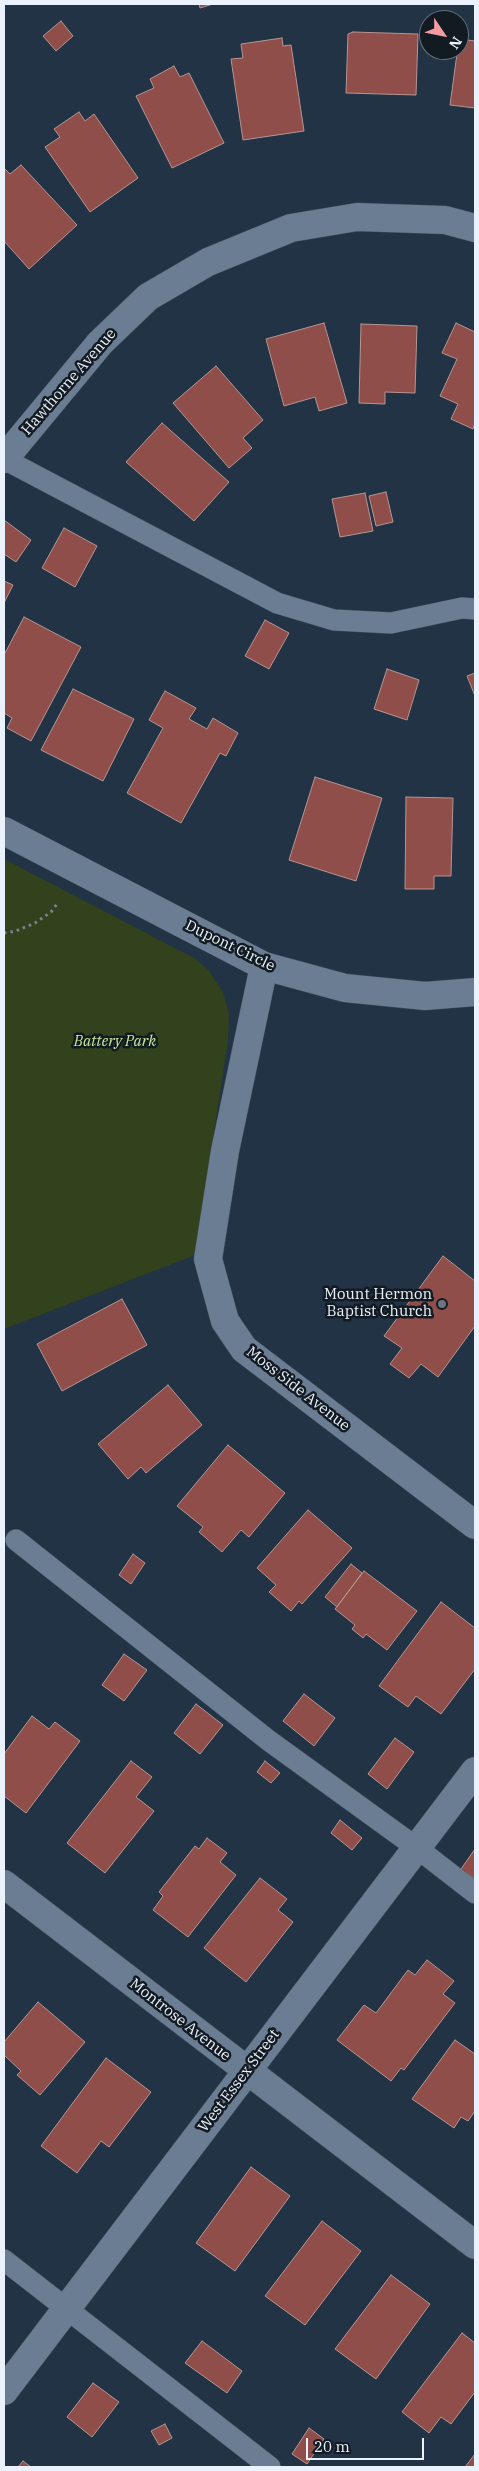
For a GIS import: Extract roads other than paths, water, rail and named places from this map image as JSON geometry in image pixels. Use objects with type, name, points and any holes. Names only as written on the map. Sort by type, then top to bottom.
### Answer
[{"type":"street","name":"Hawthorne Avenue","points":[[4,459],[100,343],[148,297],[208,262],[291,228],[357,217],[445,220],[475,228]]},
{"type":"street","name":"Dupont Circle","points":[[4,831],[264,966],[345,988],[425,996],[475,992]]},
{"type":"street","name":"Moss Side Avenue","points":[[264,966],[224,1151],[208,1259],[225,1321],[244,1349],[475,1525]]},
{"type":"street","name":"West Essex Street","points":[[4,2391],[475,1771]]},
{"type":"street","name":"Montrose Avenue","points":[[4,1884],[475,2246]]},
{"type":"lane","points":[[4,459],[277,603],[334,620],[391,623],[462,608],[475,609]]},
{"type":"lane","points":[[16,1540],[268,1740],[417,1848],[475,1893]]},
{"type":"lane","points":[[4,2260],[270,2467]]},
{"type":"place","name":"Mount Hermon Baptist Church","points":[[442,1304]]},
{"type":"park label","name":"Battery Park","points":[[115,1042]]}]
